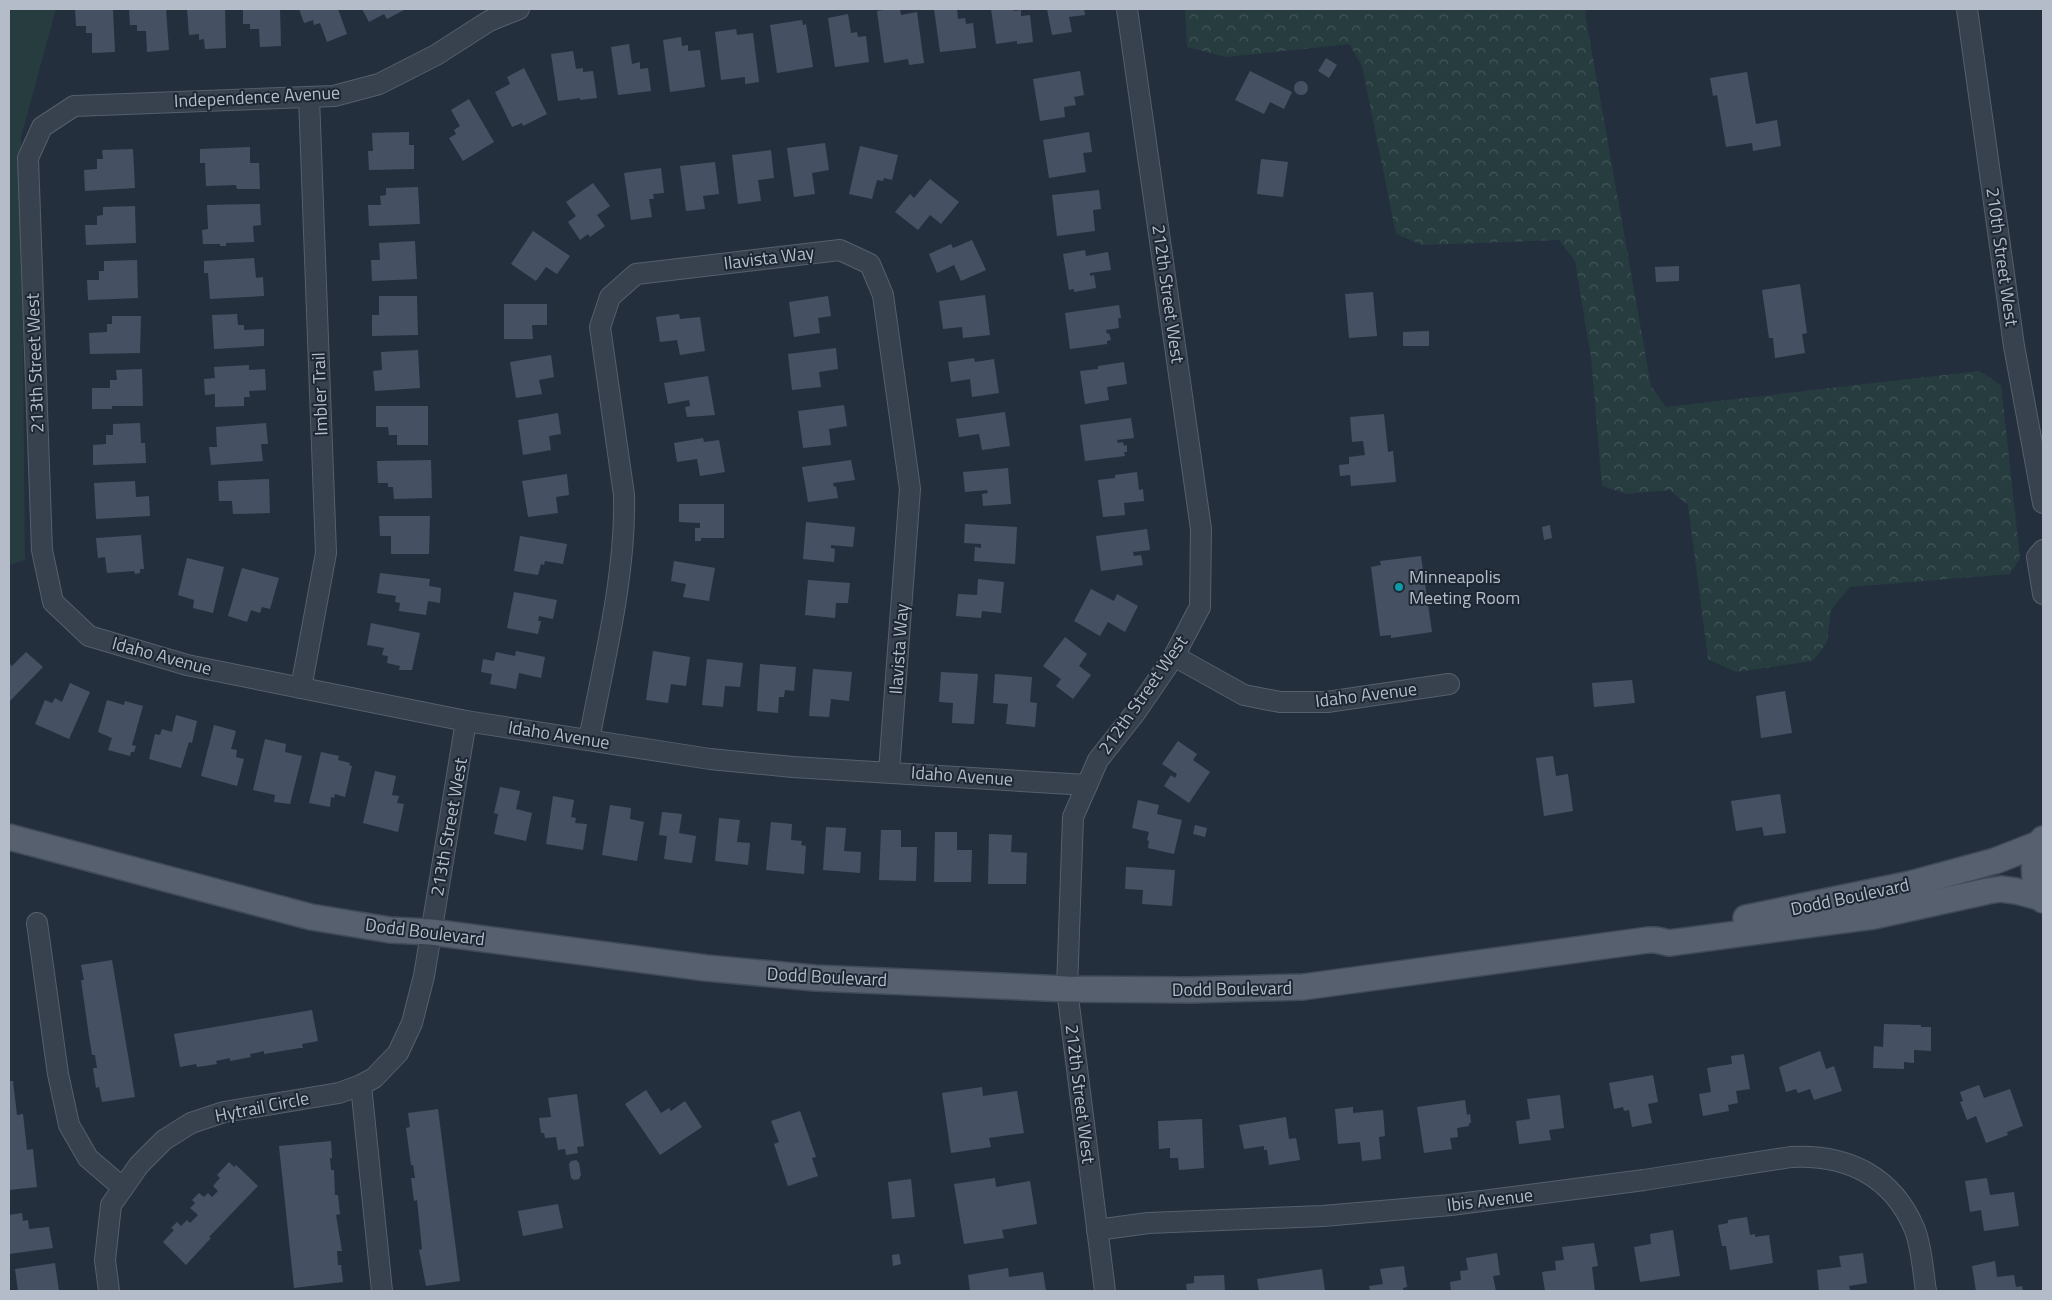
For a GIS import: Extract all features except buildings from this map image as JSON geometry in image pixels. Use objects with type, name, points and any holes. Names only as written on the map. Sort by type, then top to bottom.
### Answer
[{"type":"main road","name":"Dodd Boulevard","points":[[9,836],[311,917],[390,930],[431,932],[764,974],[1067,989],[1190,990],[1303,987],[1656,940],[1669,944],[1803,926],[1874,916],[2001,889],[2042,899]]},
{"type":"main road","name":"Dodd Boulevard","points":[[1656,940],[1667,933],[1801,908],[1910,884],[1995,861],[2042,841]]},
{"type":"main road","points":[[2042,841],[2036,856],[2034,870],[2036,884],[2042,899]]},
{"type":"street","name":"Independence Avenue","points":[[42,127],[74,106],[334,96],[379,84],[436,55],[489,21],[519,9]]},
{"type":"street","name":"212th Street West","points":[[1105,1291],[1067,989],[1073,817],[1098,760],[1135,713],[1174,656],[1200,607],[1202,529],[1127,9]]},
{"type":"street","name":"210th Street West","points":[[1967,9],[2014,346],[2043,504]]},
{"type":"street","name":"Imbler Trail","points":[[301,688],[326,553],[309,97]]},
{"type":"street","name":"213th Street West","points":[[42,127],[28,158],[42,550],[53,602]]},
{"type":"street","name":"Ilavista Way","points":[[589,740],[618,583],[624,516],[624,494],[600,327],[610,297],[636,274],[840,250],[870,264],[883,295],[910,489],[890,772]]},
{"type":"street","points":[[2043,550],[2037,557],[2043,594]]},
{"type":"street","name":"Idaho Avenue","points":[[53,602],[89,636],[188,665],[466,721],[720,760],[793,767],[1087,785]]},
{"type":"street","name":"Idaho Avenue","points":[[1174,656],[1244,695],[1280,702],[1327,702],[1449,684]]},
{"type":"street","name":"213th Street West","points":[[431,932],[466,721]]},
{"type":"street","points":[[37,923],[58,1074],[70,1125],[88,1158],[123,1188]]},
{"type":"street","name":"Hytrail Circle","points":[[109,1291],[105,1260],[111,1205],[139,1166],[164,1140],[191,1123],[224,1112],[339,1093],[374,1078],[398,1052],[412,1023],[424,976],[431,932]]},
{"type":"street","points":[[361,1085],[382,1291]]},
{"type":"street","name":"Ibis Avenue","points":[[1097,1230],[1148,1223],[1322,1216],[1451,1205],[1515,1198],[1791,1157],[1814,1156],[1856,1166],[1876,1178],[1893,1193],[1915,1231],[1926,1291]]},
{"type":"green space","points":[[9,9],[56,9],[21,137],[25,560],[9,565]]},
{"type":"green space","points":[[1185,9],[1587,9],[1585,13],[1651,386],[1666,407],[1979,371],[2001,385],[2020,558],[2010,574],[1850,587],[1831,610],[1827,642],[1813,661],[1736,672],[1708,659],[1688,505],[1670,490],[1627,494],[1602,486],[1591,357],[1575,261],[1559,240],[1422,245],[1396,234],[1362,66],[1349,44],[1227,57],[1187,47]]},
{"type":"place","name":"Minneapolis Meeting Room","points":[[1399,587]]}]
